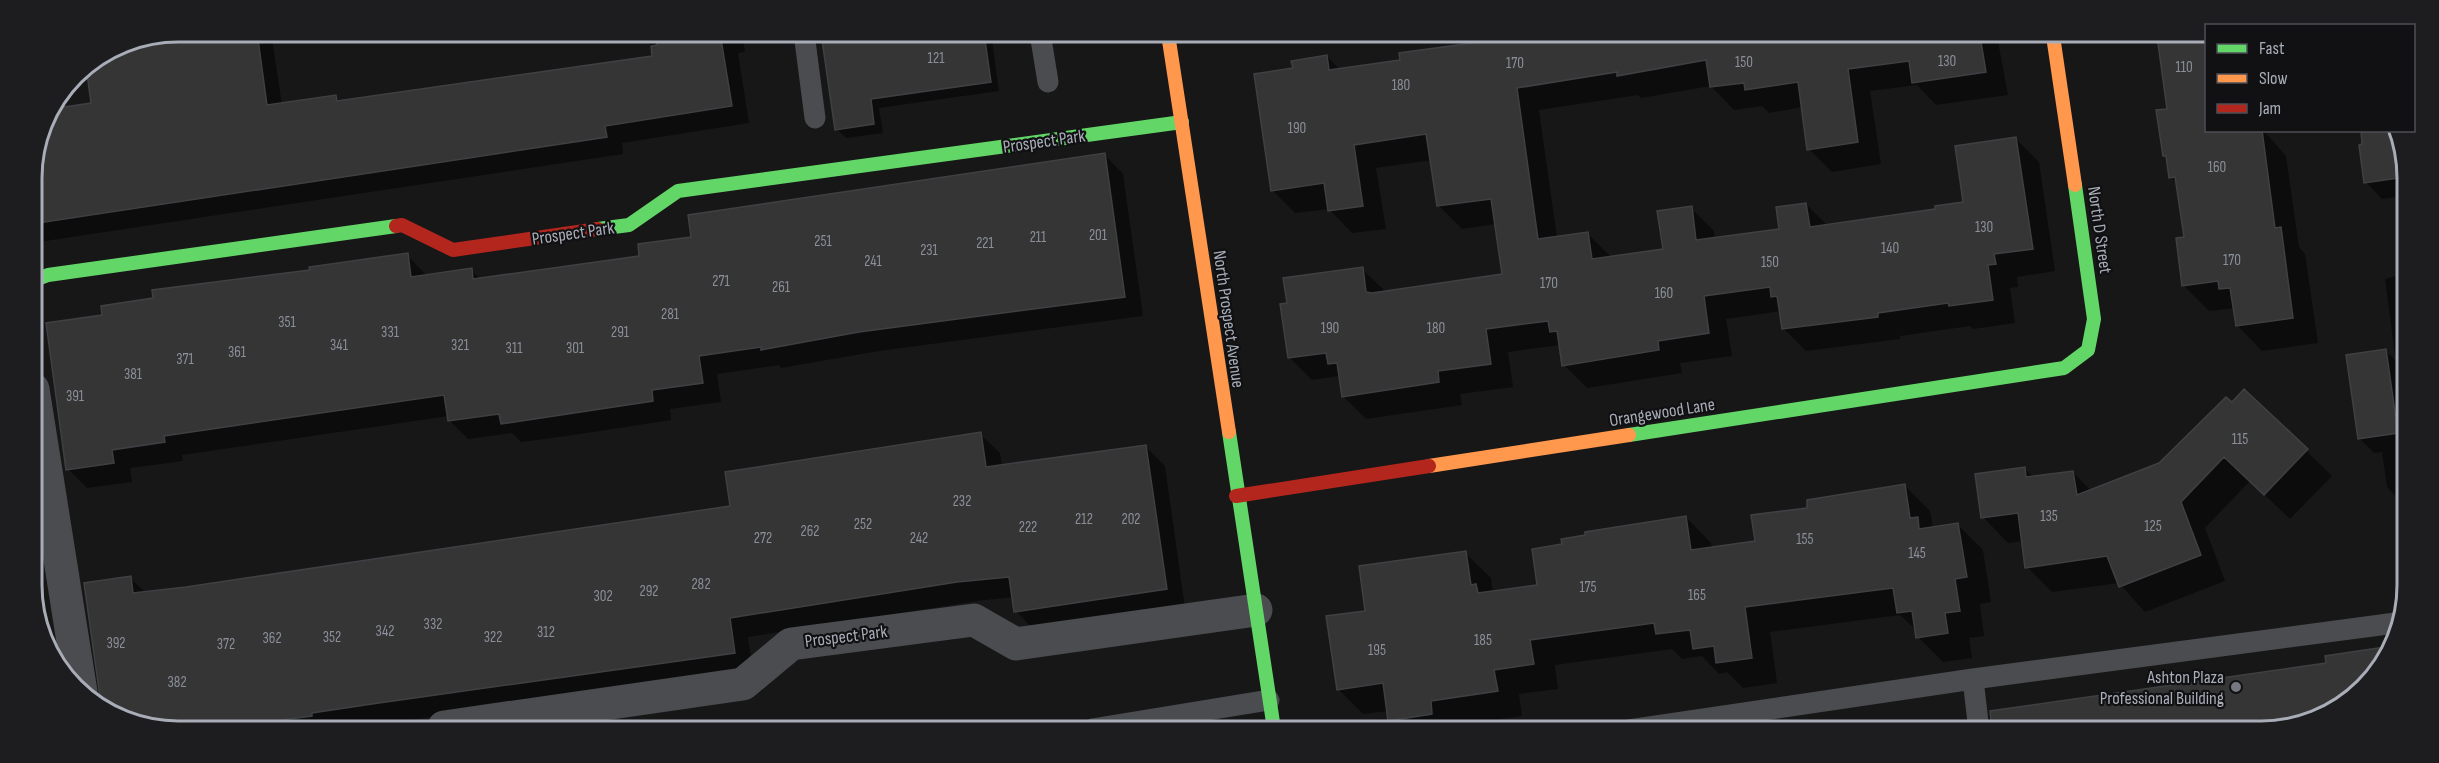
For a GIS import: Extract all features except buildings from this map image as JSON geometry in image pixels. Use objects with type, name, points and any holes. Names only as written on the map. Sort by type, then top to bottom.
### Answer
[{"type":"street","name":"North Prospect Avenue","points":[[1169,42],[1236,496],[1273,721]]},
{"type":"street","name":"North D Street","points":[[2054,42],[2094,319],[2088,350]]},
{"type":"street","name":"Prospect Park","points":[[42,277],[402,225],[453,250],[629,225],[678,191],[1182,122]]},
{"type":"street","name":"Orangewood Lane","points":[[1236,496],[2064,369],[2088,350]]},
{"type":"street","points":[[42,446],[79,677]]},
{"type":"street","name":"Prospect Park","points":[[486,721],[743,684],[791,644],[974,620],[1016,644],[1256,610]]},
{"type":"lane","points":[[805,42],[815,118]]},
{"type":"lane","points":[[1041,42],[1048,82]]},
{"type":"lane","points":[[1690,721],[1973,679],[2391,624]]},
{"type":"lane","points":[[1973,679],[1978,721]]},
{"type":"lane","points":[[1141,721],[1269,700]]},
{"type":"traffic: fast","points":[[598,229],[629,225],[678,191],[1182,122]]},
{"type":"traffic: fast","points":[[1629,435],[2064,368],[2088,350],[2094,319],[2075,185]]},
{"type":"traffic: fast","points":[[42,277],[396,226]]},
{"type":"traffic: fast","points":[[1229,432],[1273,721]]},
{"type":"traffic: slow","points":[[1169,42],[1229,432]]},
{"type":"traffic: slow","points":[[2054,42],[2075,185]]},
{"type":"traffic: slow","points":[[1429,466],[1629,435]]},
{"type":"traffic: jam","points":[[396,226],[402,225],[453,250],[598,229]]},
{"type":"traffic: jam","points":[[1236,496],[1429,466]]},
{"type":"place","name":"Ashton Plaza Professional Building","points":[[2236,687]]}]
